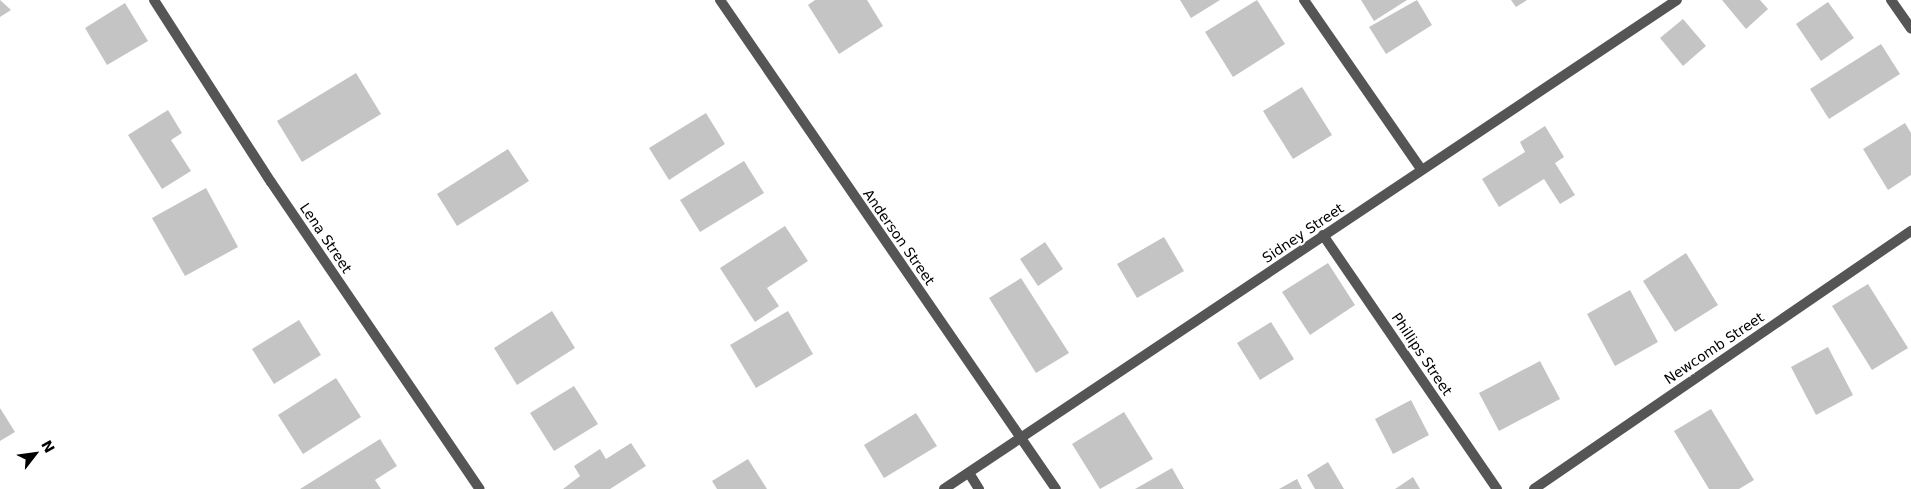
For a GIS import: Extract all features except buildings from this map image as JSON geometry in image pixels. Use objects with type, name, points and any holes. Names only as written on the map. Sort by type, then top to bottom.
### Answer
[{"type":"street","name":"Lena Street","points":[[154,0],[271,182],[480,489]]},
{"type":"street","name":"Anderson Street","points":[[720,0],[1056,489]]},
{"type":"street","points":[[1304,0],[1421,169]]},
{"type":"street","name":"Sidney Street","points":[[944,489],[1022,439],[1421,169],[1677,0]]},
{"type":"street","points":[[1891,0],[1911,29]]},
{"type":"street","name":"Newcomb Street","points":[[1534,489],[1911,231]]},
{"type":"street","name":"Phillips Street","points":[[1323,235],[1497,489]]},
{"type":"street","points":[[969,473],[979,489]]}]
